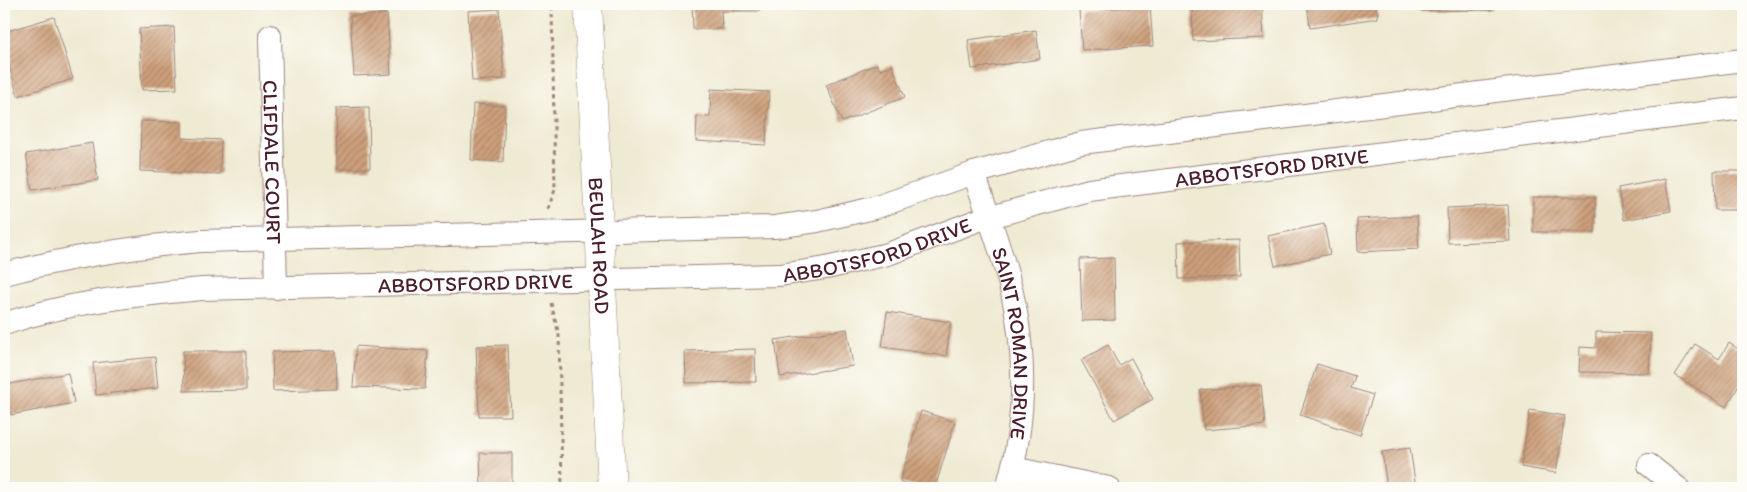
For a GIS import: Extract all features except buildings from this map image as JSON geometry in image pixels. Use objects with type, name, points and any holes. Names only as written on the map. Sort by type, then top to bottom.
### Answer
[{"type":"main road","name":"BEULAH ROAD","points":[[588,4],[612,488]]},
{"type":"street","name":"CLIFDALE COURT","points":[[270,36],[276,288]]},
{"type":"street","name":"ABBOTSFORD DRIVE","points":[[4,274],[60,259],[130,247],[200,241],[599,233],[775,227],[817,221],[874,208],[974,173],[1081,143],[1743,60]]},
{"type":"street","name":"ABBOTSFORD DRIVE","points":[[5,317],[136,294],[202,289],[602,281],[780,275],[826,268],[888,254],[989,218],[1089,190],[1743,108]]},
{"type":"street","name":"SAINT ROMAN DRIVE","points":[[974,173],[1006,267],[1017,315],[1022,365],[1021,419],[1010,478]]},
{"type":"street","points":[[1649,465],[1678,488]]},
{"type":"street","points":[[1010,478],[1109,488]]}]
